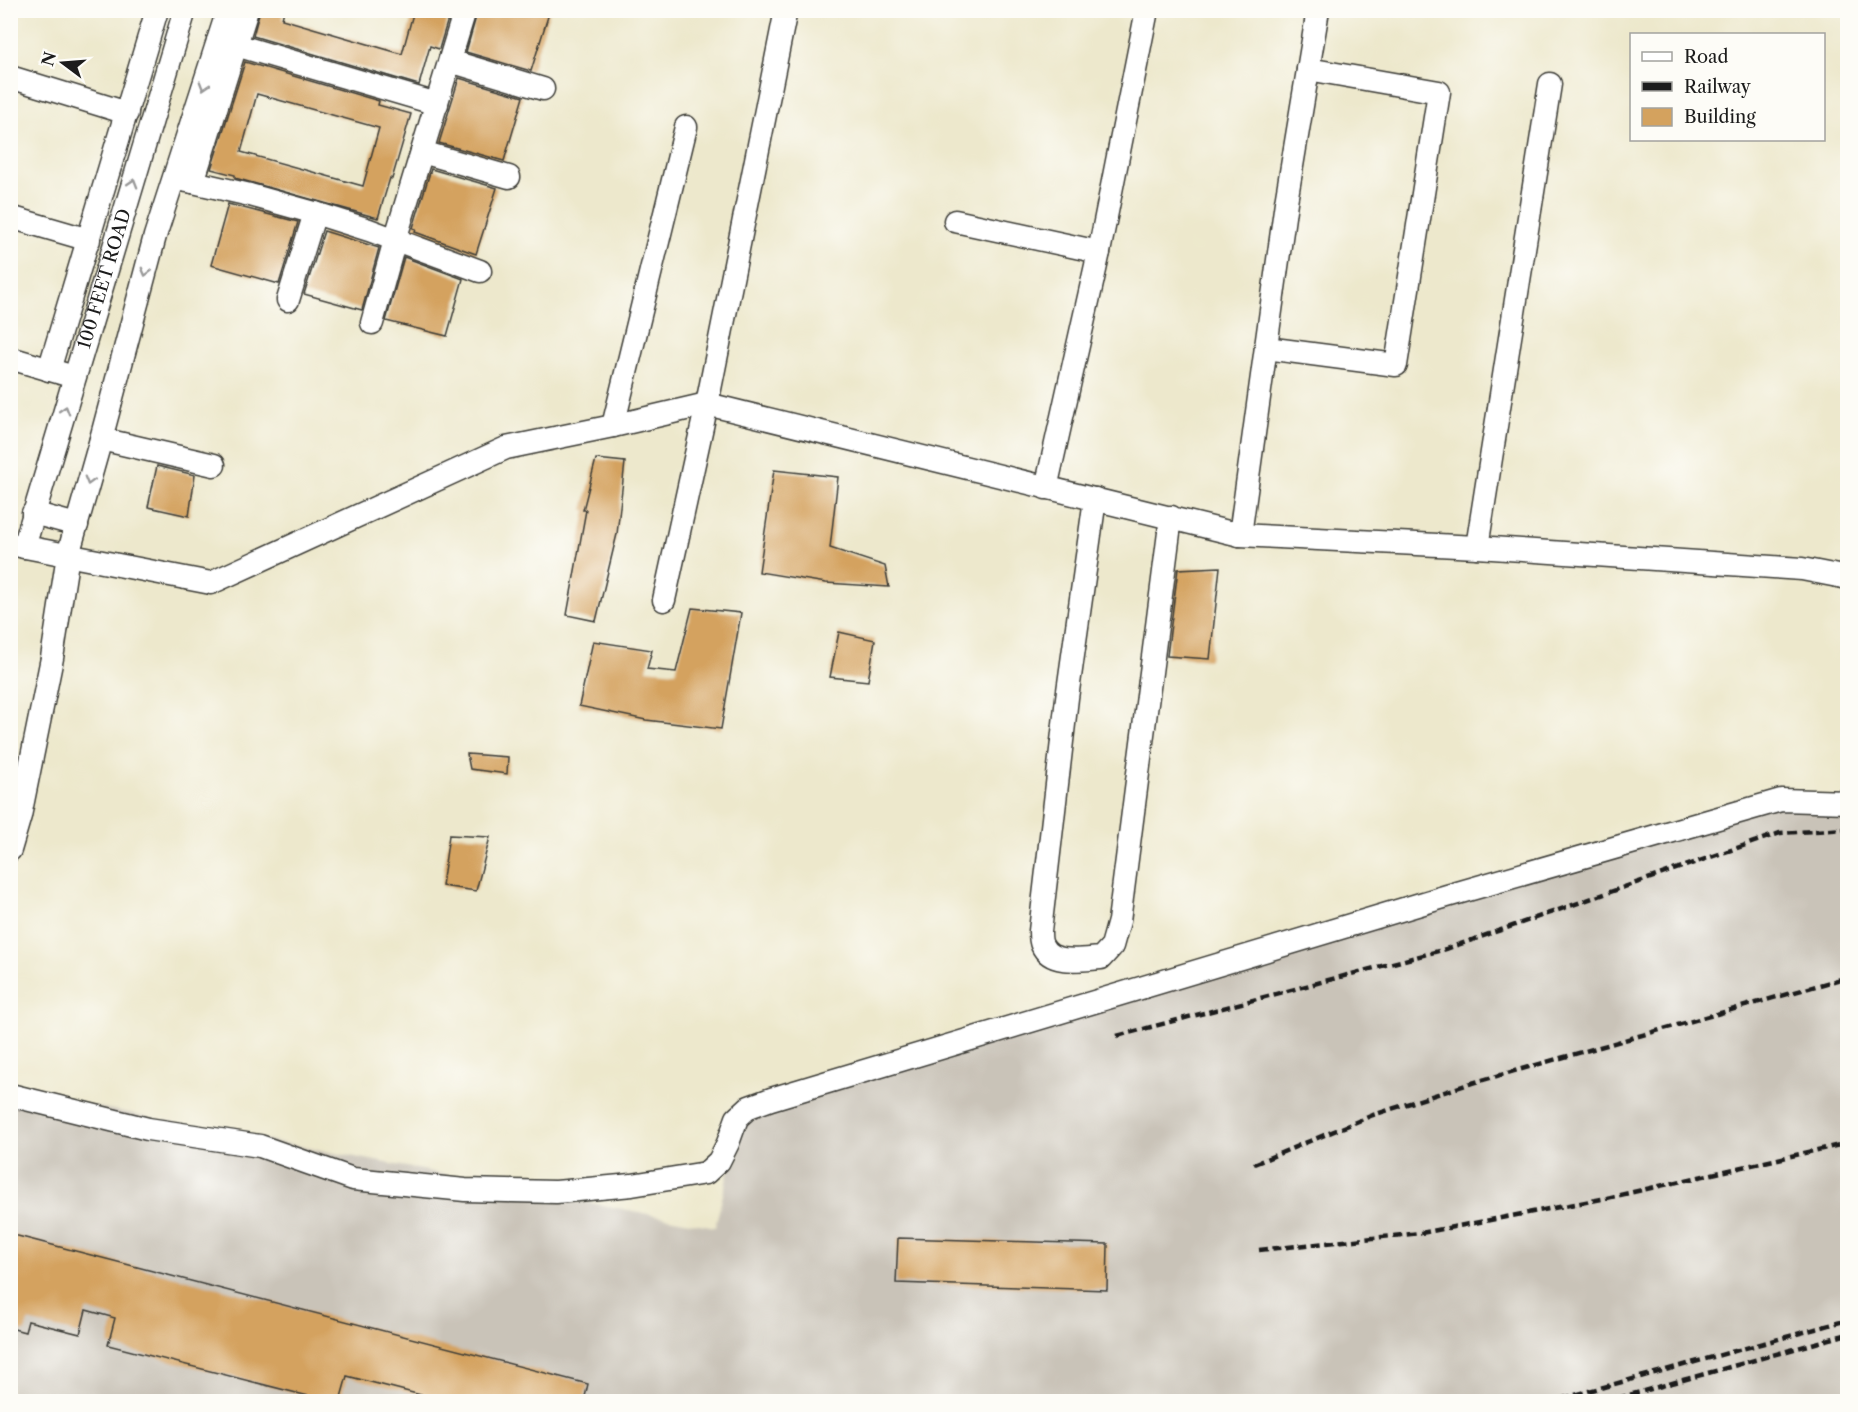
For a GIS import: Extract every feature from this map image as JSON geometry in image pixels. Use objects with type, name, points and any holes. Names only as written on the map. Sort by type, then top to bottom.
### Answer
[{"type":"street","points":[[49,369],[157,10]]},
{"type":"street","name":"100 FEET ROAD","points":[[17,545],[33,513],[185,10]]},
{"type":"street","points":[[227,43],[228,10]]},
{"type":"street","points":[[247,10],[227,43],[176,170],[184,180],[315,213],[369,230],[480,271]]},
{"type":"street","points":[[372,323],[465,10]]},
{"type":"street","points":[[664,600],[707,404],[786,10]]},
{"type":"street","points":[[1046,488],[1099,252],[1147,10]]},
{"type":"street","points":[[1240,535],[1286,202],[1318,10]]},
{"type":"street","points":[[227,43],[437,104]]},
{"type":"street","points":[[450,61],[543,89]]},
{"type":"street","points":[[1266,348],[1396,365],[1439,92],[1308,69]]},
{"type":"street","points":[[10,77],[127,113]]},
{"type":"street","points":[[1477,547],[1550,84]]},
{"type":"street","points":[[612,426],[686,127]]},
{"type":"street","points":[[422,152],[509,177]]},
{"type":"street","points":[[10,850],[20,816],[52,658],[68,555],[155,236],[184,180]]},
{"type":"street","points":[[288,300],[315,213]]},
{"type":"street","points":[[10,218],[88,240]]},
{"type":"street","points":[[955,221],[1099,252]]},
{"type":"street","points":[[10,358],[75,377]]},
{"type":"street","points":[[17,545],[211,583],[506,448],[707,404],[1240,535],[1477,547],[1802,569],[1848,578]]},
{"type":"street","points":[[101,440],[214,465]]},
{"type":"street","points":[[1095,499],[1067,698],[1040,931],[1042,946],[1052,957],[1075,960],[1101,958],[1112,946],[1119,921],[1171,517]]},
{"type":"street","points":[[33,513],[77,525]]},
{"type":"street","points":[[10,1095],[148,1129],[260,1146],[354,1179],[476,1191],[556,1192],[632,1185],[706,1173],[719,1161],[737,1118],[749,1107],[771,1099],[1447,896],[1780,800],[1848,802]]},
{"type":"shaded area","points":[[1780,802],[1847,804],[1847,1401],[11,1401],[10,1090],[715,1227],[743,1113]]},
{"type":"building","points":[[260,10],[284,10],[282,19],[402,54],[414,10],[443,10],[441,17],[448,19],[439,49],[430,46],[419,85],[253,36]]},
{"type":"building","points":[[478,10],[550,10],[531,71],[466,52]]},
{"type":"building","points":[[245,62],[379,101],[378,105],[411,114],[378,218],[235,178],[235,175],[211,169]],"holes":[[[257,94],[379,128],[363,186],[241,152]]]},
{"type":"building","points":[[459,78],[523,97],[504,161],[439,143]]},
{"type":"building","points":[[431,169],[497,188],[476,254],[415,232],[416,229],[413,228]]},
{"type":"building","points":[[228,204],[298,222],[279,284],[211,265]]},
{"type":"building","points":[[324,231],[379,248],[362,310],[304,294]]},
{"type":"building","points":[[404,257],[463,279],[447,336],[386,321]]},
{"type":"building","points":[[596,459],[625,462],[617,534],[596,621],[567,615],[586,510],[583,510]]},
{"type":"building","points":[[157,466],[195,475],[189,516],[148,507]]},
{"type":"building","points":[[774,470],[838,477],[830,548],[885,566],[889,587],[826,583],[759,572]]},
{"type":"building","points":[[1220,567],[1210,659],[1167,656],[1178,569]]},
{"type":"building","points":[[692,608],[741,613],[721,729],[646,720],[579,706],[593,641],[652,650],[647,669],[676,672]]},
{"type":"building","points":[[839,632],[875,640],[868,681],[830,677]]},
{"type":"building","points":[[467,754],[508,757],[507,774],[470,769]]},
{"type":"building","points":[[449,835],[490,837],[476,891],[442,886]]},
{"type":"building","points":[[10,1234],[588,1384],[584,1401],[444,1401],[347,1376],[340,1401],[328,1401],[108,1345],[115,1318],[86,1310],[80,1334],[28,1321],[25,1332],[10,1328]]},
{"type":"building","points":[[898,1238],[1108,1244],[1107,1290],[896,1283]]},
{"type":"railway","points":[[1117,1036],[1446,949],[1780,833],[1848,829]]},
{"type":"railway","points":[[1254,1164],[1373,1115],[1472,1083],[1848,977]]},
{"type":"railway","points":[[1259,1250],[1421,1233],[1607,1198],[1848,1143]]},
{"type":"railway","points":[[1549,1402],[1848,1320]]},
{"type":"railway","points":[[1604,1402],[1848,1334]]},
{"type":"railway","points":[[10,1396],[31,1402]]}]
